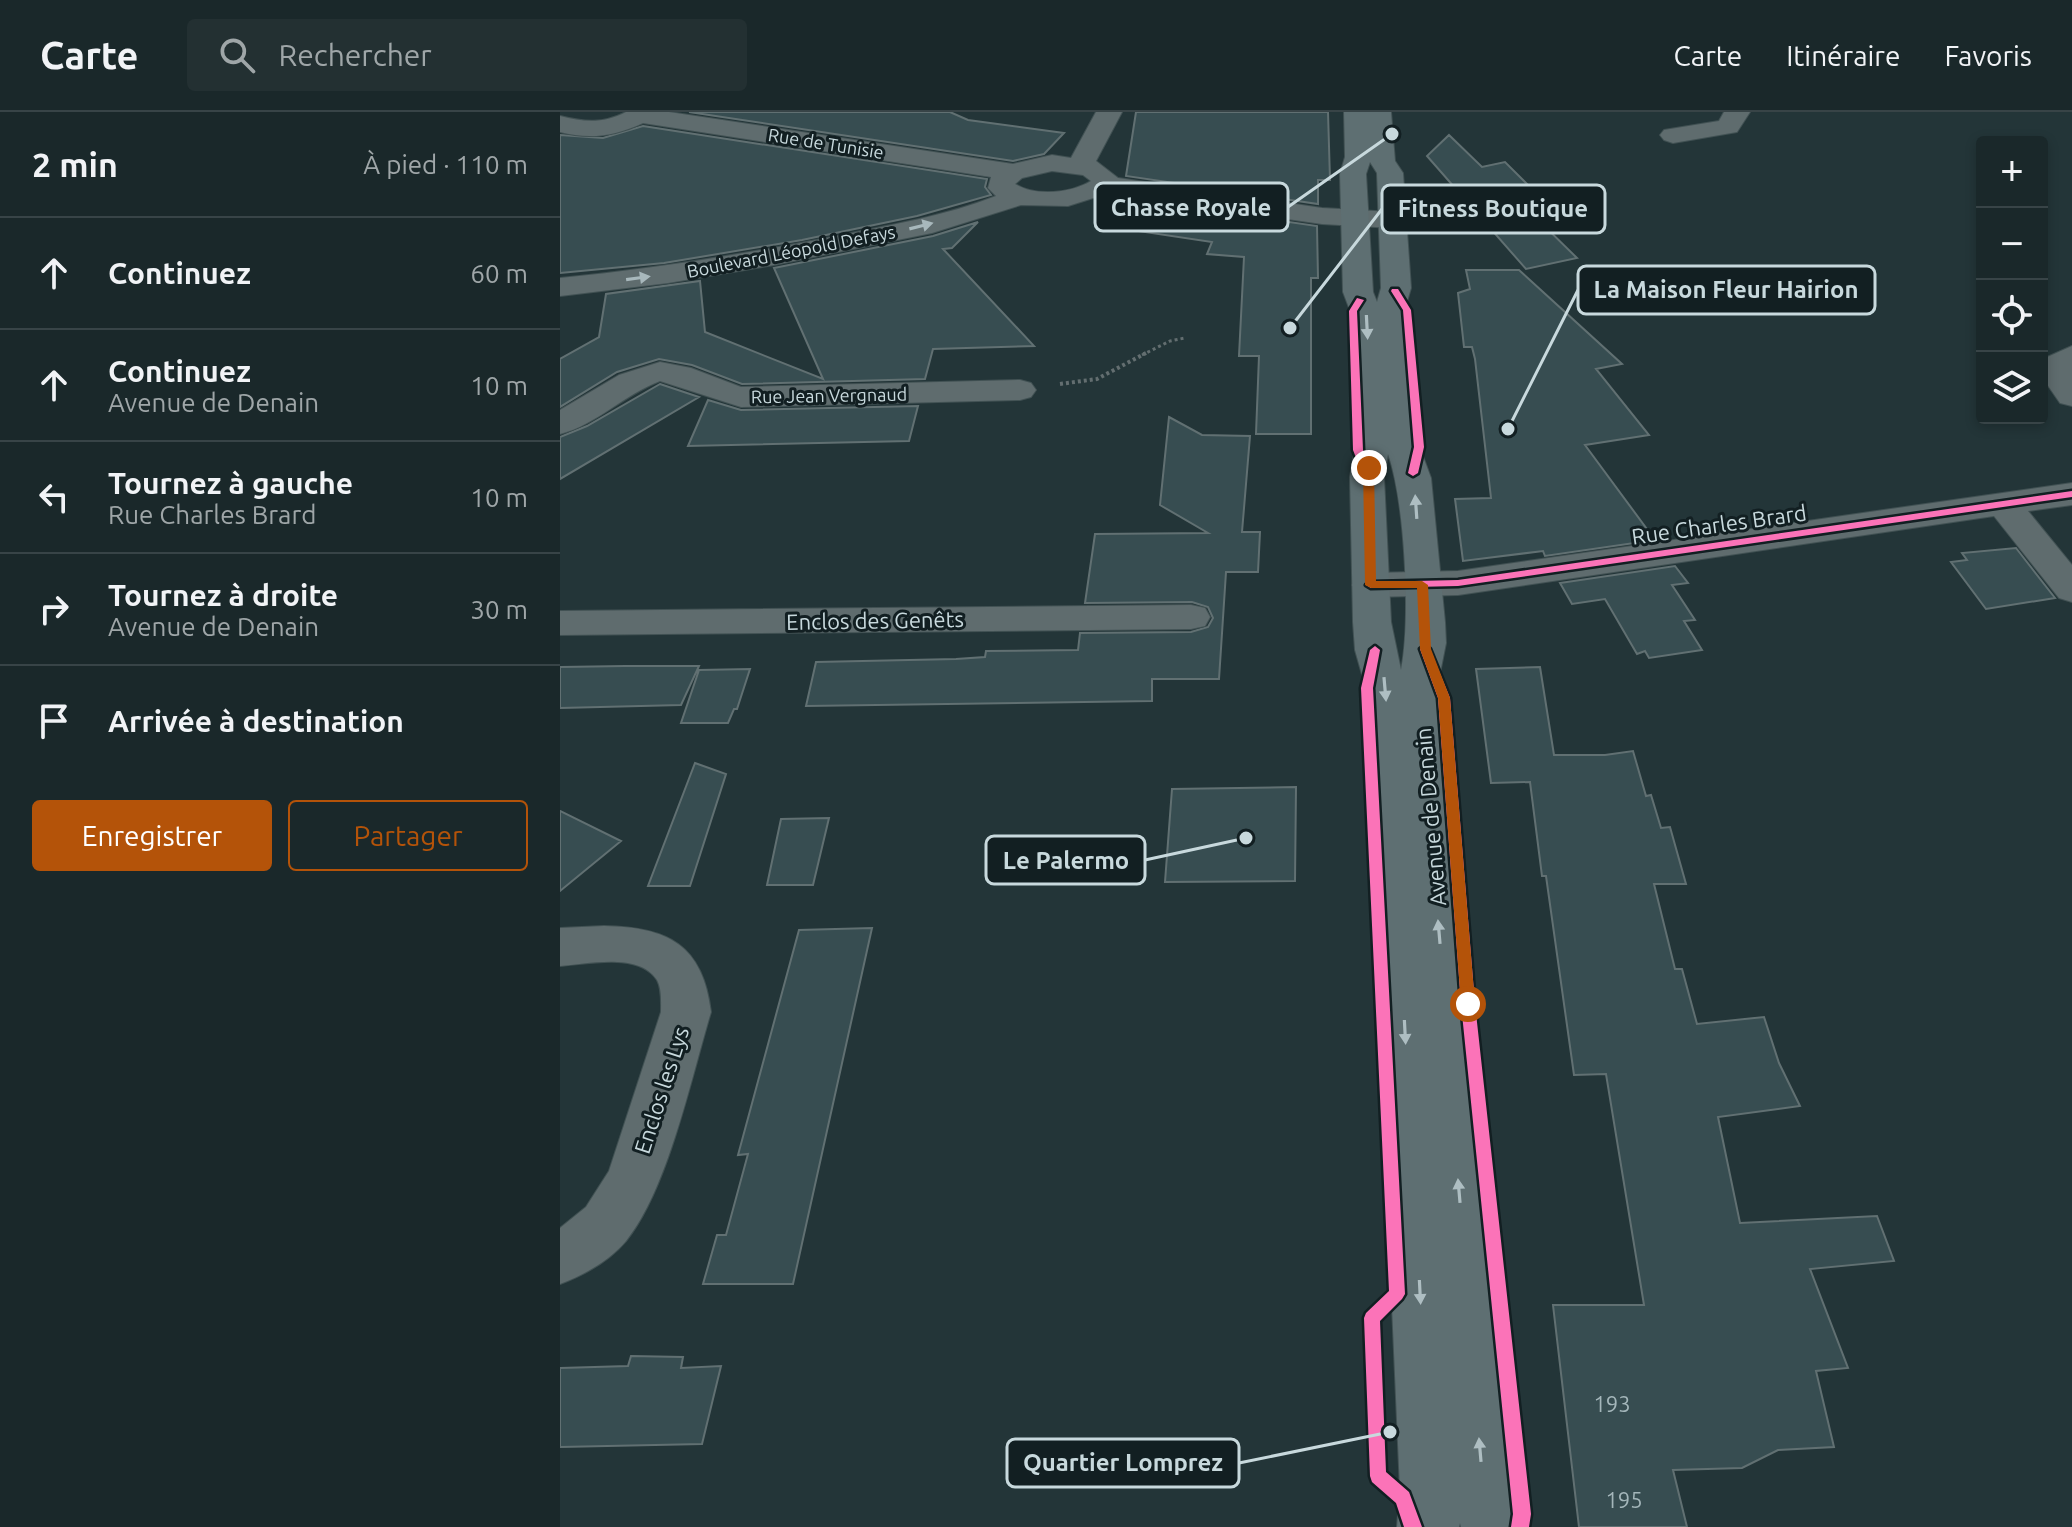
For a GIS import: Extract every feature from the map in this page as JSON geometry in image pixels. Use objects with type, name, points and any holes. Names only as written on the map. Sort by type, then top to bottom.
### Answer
[{"type":"main road","name":"Avenue de Denain","points":[[1356,112],[1358,157],[1353,171],[1358,296],[1366,313],[1373,443],[1367,477],[1373,644],[1385,685],[1431,1490],[1428,1527]]},
{"type":"main road","name":"Avenue de Denain","points":[[1378,112],[1382,161],[1390,173],[1396,288],[1391,305],[1403,444],[1414,478],[1426,643],[1419,678],[1483,1488],[1492,1527]]},
{"type":"street","points":[[1080,166],[1109,112]]},
{"type":"street","points":[[1673,135],[1728,127],[1737,112]]},
{"type":"street","points":[[560,124],[600,128],[623,123],[641,114]]},
{"type":"street","name":"Rue de Tunisie","points":[[641,114],[1015,185]]},
{"type":"street","points":[[1045,164],[1080,166],[1099,171],[1105,178],[1104,184],[1095,191],[1075,196],[1030,200],[1015,185],[1045,164]]},
{"type":"street","points":[[1104,184],[1355,219],[1393,220]]},
{"type":"street","name":"Boulevard Léopold Defays","points":[[560,287],[674,273],[829,247],[957,217],[1015,185]]},
{"type":"street","points":[[2072,355],[2056,365],[2056,371],[2072,396]]},
{"type":"street","name":"Rue Jean Vergnaud","points":[[560,424],[643,376],[662,370],[741,397],[1020,390]]},
{"type":"street","name":"Rue Charles Brard","points":[[1371,585],[1458,583],[2072,494]]},
{"type":"street","points":[[2002,502],[2072,590]]},
{"type":"street","points":[[2030,536],[2072,535]]},
{"type":"street","name":"Enclos des Genêts","points":[[560,623],[1191,617]]},
{"type":"street","name":"Enclos les Lys","points":[[560,947],[610,943],[654,950],[671,962],[681,977],[687,995],[686,1012],[635,1173],[622,1201],[605,1225],[560,1258]]},
{"type":"path","points":[[1020,390],[1097,379],[1170,341],[1185,338]]},
{"type":"building","points":[[689,112],[950,112],[968,120],[1064,133],[1044,154],[1013,161]]},
{"type":"building","points":[[1136,112],[1328,112],[1330,180],[1318,180],[1318,204],[1126,176]]},
{"type":"building","points":[[643,126],[987,179],[985,187],[991,195],[917,216],[802,240],[664,263],[560,273],[560,135],[603,138]]},
{"type":"building","points":[[1449,135],[1482,167],[1505,162],[1544,201],[1536,203],[1545,212],[1532,214],[1577,258],[1526,269],[1427,156]]},
{"type":"building","points":[[1123,198],[1317,226],[1318,278],[1311,278],[1311,434],[1256,434],[1259,356],[1239,356],[1244,257],[1207,254],[1212,242],[1118,228]]},
{"type":"building","points":[[978,222],[952,248],[943,249],[1034,346],[933,349],[925,379],[742,384],[692,365],[659,359],[617,372],[560,407],[560,359],[599,337],[606,294],[700,281],[705,332],[823,379],[774,268],[933,236]]},
{"type":"building","points":[[1466,270],[1519,270],[1622,364],[1596,369],[1649,435],[1585,445],[1655,540],[1545,556],[1543,551],[1463,561],[1455,499],[1491,498],[1475,359],[1472,347],[1464,347],[1458,293],[1470,289]]},
{"type":"building","points":[[660,384],[699,397],[560,479],[560,437],[587,426]]},
{"type":"building","points":[[708,400],[741,410],[918,406],[909,441],[688,446]]},
{"type":"building","points":[[1169,417],[1202,435],[1250,436],[1242,532],[1260,532],[1258,572],[1226,572],[1219,679],[1152,679],[1152,701],[806,706],[816,662],[956,659],[985,657],[986,651],[1078,650],[1080,633],[1191,632],[1208,627],[1213,618],[1208,607],[1192,602],[1085,603],[1095,534],[1208,533],[1160,505]]},
{"type":"building","points":[[2016,548],[2055,598],[1986,609],[1951,562],[1967,560],[1962,553]]},
{"type":"building","points":[[1675,566],[1688,583],[1672,585],[1695,620],[1684,621],[1702,650],[1649,658],[1645,651],[1637,654],[1605,599],[1572,604],[1560,583]]},
{"type":"building","points":[[699,666],[681,705],[560,708],[560,667]]},
{"type":"building","points":[[1540,667],[1554,755],[1605,755],[1633,751],[1646,796],[1651,795],[1661,828],[1670,827],[1686,884],[1654,884],[1675,969],[1682,969],[1697,1024],[1764,1017],[1779,1063],[1800,1106],[1718,1117],[1740,1223],[1877,1216],[1894,1261],[1810,1269],[1848,1368],[1816,1371],[1834,1447],[1778,1450],[1742,1468],[1673,1470],[1687,1527],[1579,1527],[1553,1305],[1644,1305],[1606,1074],[1574,1075],[1530,782],[1491,783],[1476,669]]},
{"type":"building","points":[[750,669],[737,709],[734,709],[728,723],[681,723],[699,670]]},
{"type":"building","points":[[695,763],[726,774],[690,886],[648,886]]},
{"type":"building","points":[[1296,787],[1295,881],[1165,882],[1172,789]]},
{"type":"building","points":[[560,811],[621,841],[560,891]]},
{"type":"building","points":[[829,818],[813,885],[767,885],[781,819]]},
{"type":"building","points":[[872,928],[793,1284],[703,1284],[717,1235],[726,1235],[748,1154],[738,1155],[799,930]]},
{"type":"building","points":[[631,1356],[683,1357],[681,1368],[721,1366],[702,1444],[560,1447],[560,1368],[628,1366]]},
{"type":"cycle path","points":[[1395,291],[1407,310],[1419,447],[1413,473]]},
{"type":"cycle path","points":[[1360,300],[1353,311],[1358,450],[1367,473]]},
{"type":"cycle path","points":[[1371,585],[1458,583],[2072,494]]},
{"type":"cycle path","points":[[1425,649],[1444,698],[1468,1004],[1522,1514],[1520,1527]]},
{"type":"cycle path","points":[[1375,650],[1367,688],[1397,1294],[1372,1318],[1378,1476],[1403,1498],[1413,1527]]},
{"type":"place","name":"Chasse Royale","points":[[1392,134]]},
{"type":"place","name":"Fitness Boutique","points":[[1290,328]]},
{"type":"place","name":"La Maison Fleur Hairion","points":[[1508,429]]},
{"type":"place","name":"Le Palermo","points":[[1246,838]]},
{"type":"place","name":"Quartier Lomprez","points":[[1390,1432]]},
{"type":"route","points":[[1369,468],[1371,585],[1422,585],[1425,649],[1444,698],[1468,1004]]}]
